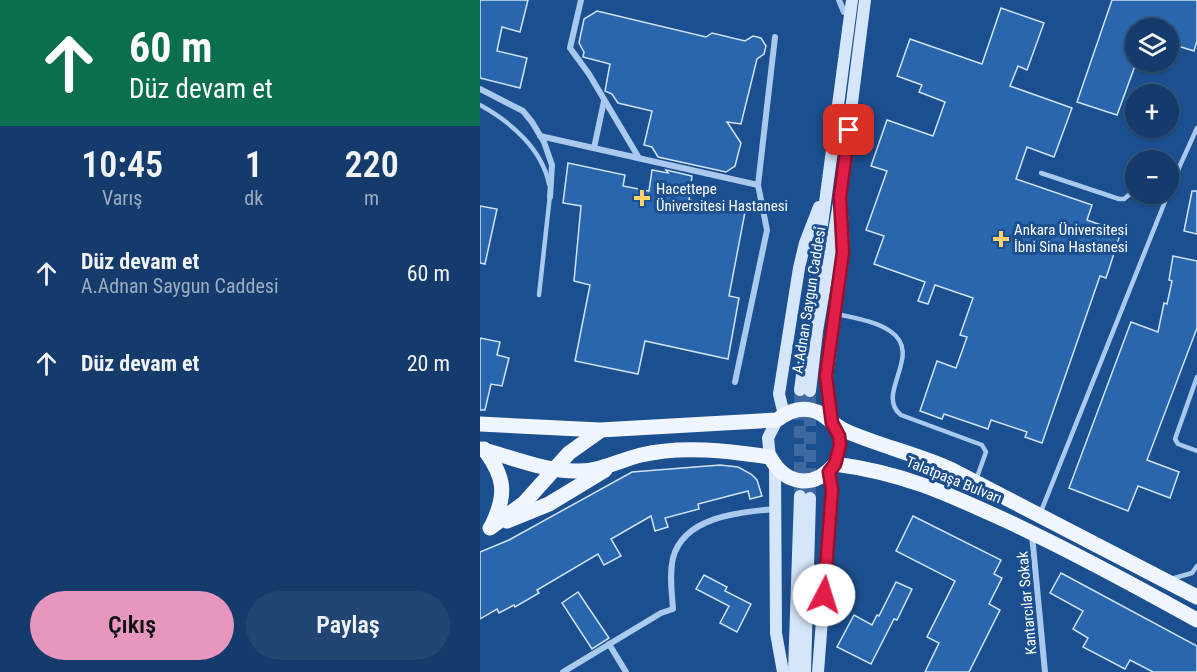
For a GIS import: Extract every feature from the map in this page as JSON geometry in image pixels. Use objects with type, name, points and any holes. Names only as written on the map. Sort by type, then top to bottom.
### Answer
[{"type":"main road","name":"A.Adnan Saygun Caddesi","points":[[849,6],[825,195],[805,391],[840,197],[865,0]]},
{"type":"main road","points":[[783,672],[776,633],[776,508],[768,438],[781,418],[779,394],[798,268],[811,224],[825,195]]},
{"type":"main road","points":[[818,672],[832,468],[840,445],[834,425],[826,376],[843,252],[840,197]]},
{"type":"main road","name":"Talatpaşa Bulvarı","points":[[480,424],[600,430],[781,418],[791,411],[808,409],[824,415],[834,425],[863,438],[924,458],[1197,597]]},
{"type":"main road","points":[[485,530],[524,502],[569,453],[600,430]]},
{"type":"main road","points":[[482,449],[497,466],[502,496],[499,510],[485,530]]},
{"type":"main road","name":"Talatpaşa Bulvarı","points":[[482,449],[554,470],[579,471],[610,465],[644,454],[718,451],[772,462],[791,479],[801,481],[820,477],[832,468],[891,473],[940,490],[1032,533],[1113,573],[1197,620]]},
{"type":"main road","points":[[485,530],[549,504],[590,480],[610,465]]},
{"type":"main road","points":[[794,672],[805,497],[805,672]]},
{"type":"street","points":[[581,0],[570,48],[639,158]]},
{"type":"street","points":[[839,0],[849,6]]},
{"type":"street","points":[[735,382],[767,230],[758,185],[775,37]]},
{"type":"street","points":[[480,89],[524,111],[540,136],[552,165],[550,197]]},
{"type":"street","points":[[594,148],[604,100]]},
{"type":"street","points":[[540,136],[758,185]]},
{"type":"street","points":[[563,672],[661,613],[673,609],[672,565],[677,549],[688,536],[705,523],[727,514],[776,508]]},
{"type":"street","name":"Kantarcılar Sokak","points":[[1032,533],[1045,672]]},
{"type":"street","points":[[609,645],[626,672]]},
{"type":"lane","points":[[480,105],[510,125],[531,146],[544,166],[550,197],[539,296]]},
{"type":"lane","points":[[1179,169],[1197,128]]},
{"type":"lane","points":[[1041,173],[1119,199],[1125,198]]},
{"type":"lane","points":[[1039,517],[1164,204]]},
{"type":"lane","points":[[834,313],[884,327],[896,335],[902,345],[903,353],[892,397],[894,407],[901,415],[982,446],[986,452],[975,483]]},
{"type":"lane","points":[[1197,377],[1175,439],[1178,444],[1197,451]]},
{"type":"lane","points":[[1164,580],[1194,572],[1197,566]]},
{"type":"building","points":[[480,0],[528,0],[520,32],[502,27],[497,51],[527,58],[520,88],[480,78]]},
{"type":"building","points":[[1112,0],[1197,0],[1197,41],[1194,51],[1179,46],[1179,18],[1125,18],[1125,72],[1133,72],[1128,84],[1125,84],[1125,93],[1117,115],[1077,102]]},
{"type":"building","points":[[1001,8],[1044,23],[1027,70],[1018,66],[1010,86],[1072,108],[1054,157],[1027,147],[1016,179],[1092,205],[1087,220],[1121,232],[1106,278],[1100,276],[1042,443],[1025,437],[1027,432],[991,420],[988,429],[944,414],[942,419],[920,411],[937,361],[956,368],[967,337],[960,335],[973,298],[935,285],[928,304],[918,301],[925,282],[874,264],[884,236],[866,230],[887,171],[871,166],[887,120],[933,136],[945,102],[919,92],[922,85],[897,76],[910,39],[982,64]]},
{"type":"building","points":[[597,11],[706,37],[712,33],[745,41],[753,36],[761,38],[766,46],[764,54],[757,59],[741,124],[727,122],[741,143],[735,166],[726,172],[658,157],[652,147],[644,145],[652,111],[618,103],[612,94],[605,91],[610,64],[583,57],[584,52],[579,43],[584,19]]},
{"type":"building","points":[[568,163],[625,175],[623,186],[649,191],[652,170],[668,173],[666,170],[692,176],[689,200],[745,212],[729,296],[739,298],[728,359],[645,341],[638,374],[575,361],[590,285],[574,281],[581,206],[563,203]]},
{"type":"building","points":[[1192,191],[1197,191],[1197,234],[1184,231]]},
{"type":"building","points":[[480,206],[497,209],[485,264],[480,263]]},
{"type":"building","points":[[1173,256],[1197,261],[1197,328],[1147,460],[1179,472],[1170,498],[1138,486],[1128,511],[1069,488],[1131,322],[1158,332],[1164,303],[1167,304],[1172,281],[1169,280]]},
{"type":"building","points":[[480,338],[500,342],[497,355],[509,358],[502,386],[491,384],[485,410],[480,410]]},
{"type":"building","points":[[720,465],[738,467],[751,474],[757,480],[762,496],[750,499],[748,491],[698,504],[699,509],[665,518],[668,527],[655,531],[651,516],[611,539],[621,556],[604,565],[598,554],[537,590],[539,593],[515,607],[514,605],[499,613],[497,609],[480,619],[480,552],[509,540],[632,472]]},
{"type":"building","points":[[913,516],[1001,560],[994,574],[1002,578],[989,604],[1000,610],[969,672],[925,672],[939,643],[927,637],[955,581],[896,551]]},
{"type":"building","points":[[1061,573],[1197,646],[1197,672],[1153,672],[1130,660],[1125,669],[1083,647],[1088,638],[1073,629],[1083,611],[1050,593]]},
{"type":"building","points":[[704,575],[727,587],[725,591],[751,604],[737,632],[720,623],[729,606],[696,589]]},
{"type":"building","points":[[896,582],[912,589],[871,664],[837,647],[854,615],[872,625]]},
{"type":"building","points":[[578,592],[609,638],[592,649],[562,603]]},
{"type":"tunnel","points":[[800,390],[800,496]]},
{"type":"tunnel","points":[[810,391],[810,498]]},
{"type":"place","name":"Hacettepe Üniversitesi Hastanesi","points":[[642,198]]},
{"type":"place","name":"Ankara Üniversitesi İbni Sina Hastanesi","points":[[1001,239]]},
{"type":"route","points":[[824,595],[832,490],[829,472],[839,455],[840,445],[836,427],[832,423],[826,376],[843,252],[844,229],[840,197],[849,130]]}]
